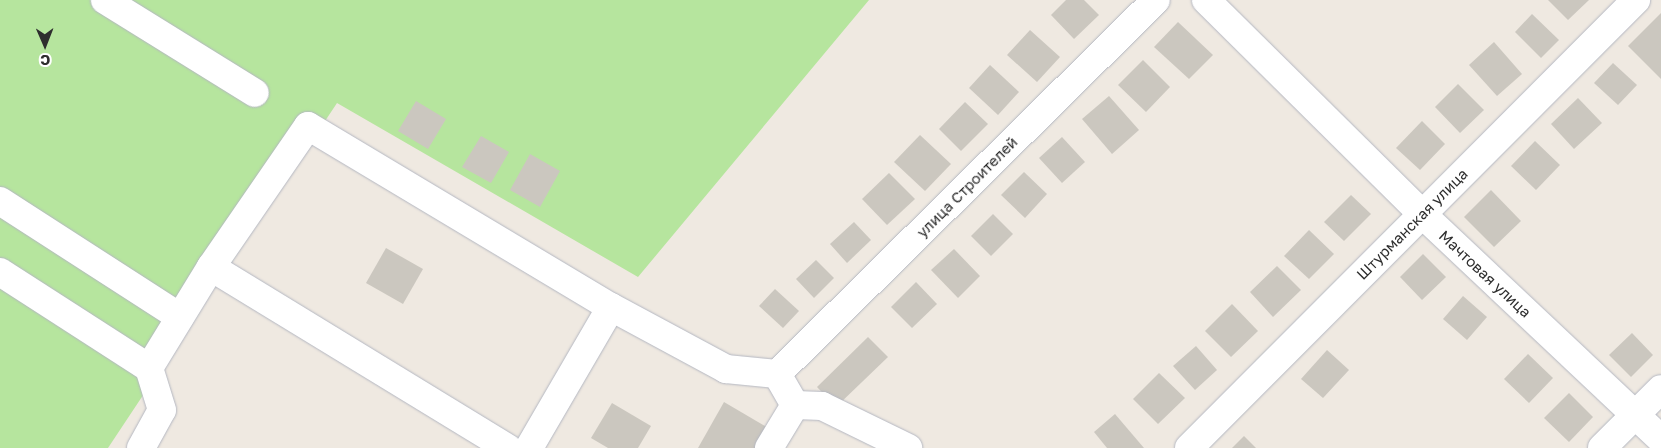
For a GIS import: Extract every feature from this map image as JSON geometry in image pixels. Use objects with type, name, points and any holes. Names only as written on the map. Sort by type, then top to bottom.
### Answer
[{"type":"lane","points":[[105,0],[255,93]]},
{"type":"lane","name":"улица Строителей","points":[[777,374],[1156,0]]},
{"type":"lane","name":"Мачтовая улица","points":[[1206,0],[1422,214],[1661,439]]},
{"type":"lane","name":"Штурманская улица","points":[[1189,448],[1636,0]]},
{"type":"lane","points":[[149,368],[210,267],[308,126],[611,307],[726,369],[777,374],[795,405]]},
{"type":"lane","points":[[0,201],[180,317]]},
{"type":"lane","points":[[210,267],[508,448]]},
{"type":"lane","points":[[0,272],[149,368],[162,410],[140,448]]},
{"type":"lane","points":[[529,448],[611,307]]},
{"type":"lane","points":[[1602,448],[1661,389]]},
{"type":"lane","points":[[769,448],[795,405]]},
{"type":"lane","points":[[795,405],[822,406],[908,448]]},
{"type":"green space","points":[[0,0],[869,0],[638,277],[337,103],[108,448],[0,448]]},
{"type":"building","points":[[1066,0],[1084,0],[1099,15],[1074,39],[1051,15]]},
{"type":"building","points":[[1548,0],[1589,0],[1568,20]]},
{"type":"building","points":[[1661,13],[1661,79],[1628,46]]},
{"type":"building","points":[[1532,14],[1559,40],[1541,58],[1515,32]]},
{"type":"building","points":[[1178,22],[1213,55],[1189,79],[1154,47]]},
{"type":"building","points":[[1030,30],[1060,57],[1037,82],[1007,55]]},
{"type":"building","points":[[1494,42],[1522,74],[1497,96],[1469,65]]},
{"type":"building","points":[[1143,60],[1170,87],[1146,112],[1118,85]]},
{"type":"building","points":[[1613,63],[1637,85],[1618,105],[1594,83]]},
{"type":"building","points":[[990,65],[1019,92],[998,115],[969,88]]},
{"type":"building","points":[[1458,84],[1484,110],[1460,133],[1435,107]]},
{"type":"building","points":[[1109,96],[1139,130],[1112,154],[1082,119]]},
{"type":"building","points":[[1578,98],[1602,123],[1574,149],[1551,124]]},
{"type":"building","points":[[416,101],[446,119],[428,149],[398,131]]},
{"type":"building","points":[[965,102],[988,124],[961,151],[939,129]]},
{"type":"building","points":[[1422,121],[1445,144],[1420,170],[1396,148]]},
{"type":"building","points":[[920,135],[951,164],[925,191],[894,162]]},
{"type":"building","points":[[481,136],[509,152],[491,183],[462,167]]},
{"type":"building","points":[[1062,137],[1085,162],[1062,183],[1039,158]]},
{"type":"building","points":[[1535,141],[1560,165],[1536,190],[1511,166]]},
{"type":"building","points":[[530,154],[560,171],[540,207],[510,190]]},
{"type":"building","points":[[1024,172],[1047,194],[1025,218],[1001,195]]},
{"type":"building","points":[[889,173],[915,199],[887,225],[862,199]]},
{"type":"building","points":[[1491,190],[1521,221],[1494,247],[1464,217]]},
{"type":"building","points":[[1351,195],[1371,214],[1344,241],[1324,222]]},
{"type":"building","points":[[993,214],[1013,234],[991,256],[971,236]]},
{"type":"building","points":[[854,222],[871,240],[847,263],[830,244]]},
{"type":"building","points":[[1309,230],[1334,254],[1309,279],[1284,256]]},
{"type":"building","points":[[386,248],[423,269],[403,304],[366,283]]},
{"type":"building","points":[[954,249],[980,276],[958,298],[931,270]]},
{"type":"building","points":[[1423,254],[1446,277],[1422,300],[1400,277]]},
{"type":"building","points":[[816,260],[834,278],[814,298],[796,279]]},
{"type":"building","points":[[1277,266],[1301,290],[1273,317],[1250,292]]},
{"type":"building","points":[[916,282],[937,304],[912,328],[891,307]]},
{"type":"building","points":[[775,289],[799,311],[783,328],[759,306]]},
{"type":"building","points":[[1463,296],[1487,317],[1467,340],[1443,319]]},
{"type":"building","points":[[1232,304],[1258,331],[1231,357],[1205,331]]},
{"type":"building","points":[[1632,333],[1653,355],[1631,377],[1609,355]]},
{"type":"building","points":[[868,337],[888,357],[836,407],[817,387]]},
{"type":"building","points":[[1196,346],[1217,370],[1195,390],[1173,366]]},
{"type":"building","points":[[1327,350],[1349,370],[1323,398],[1301,379]]},
{"type":"building","points":[[1528,354],[1553,378],[1529,403],[1504,379]]},
{"type":"building","points":[[1159,373],[1185,398],[1158,424],[1133,399]]},
{"type":"building","points":[[1569,393],[1593,417],[1569,442],[1544,418]]},
{"type":"building","points":[[724,402],[770,429],[759,448],[698,448]]},
{"type":"building","points":[[612,403],[651,426],[638,448],[608,448],[591,438]]},
{"type":"building","points":[[1115,414],[1144,448],[1107,448],[1094,432]]},
{"type":"building","points":[[1244,436],[1256,448],[1232,448]]}]
